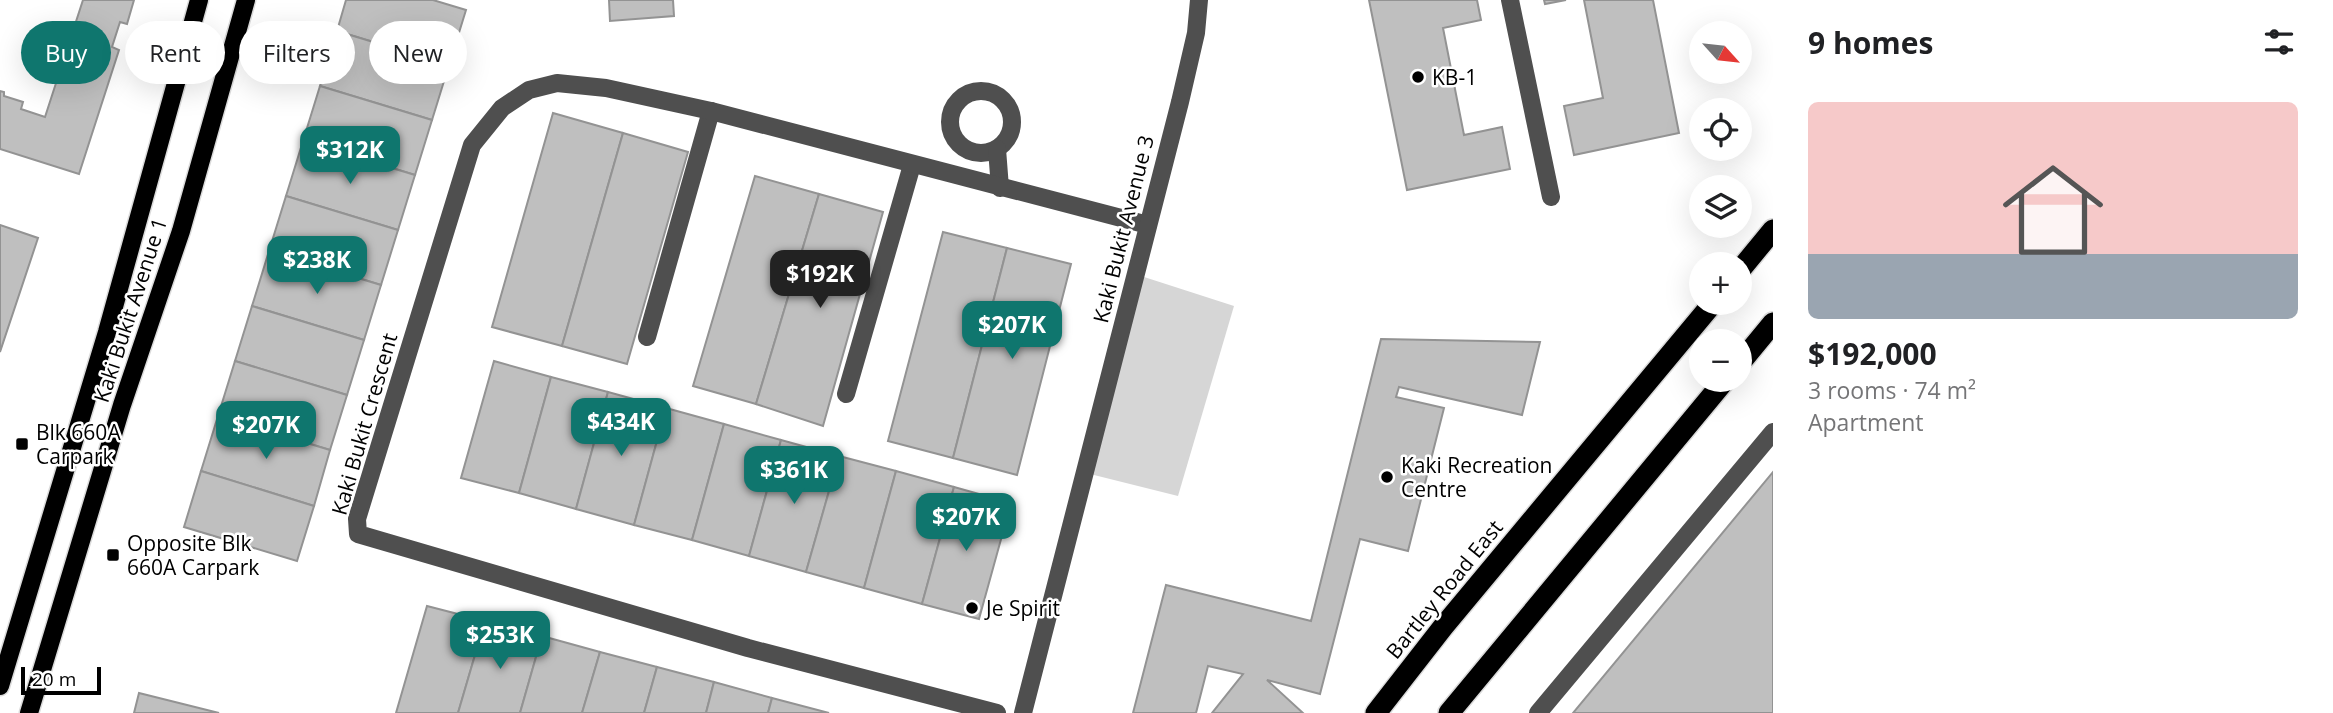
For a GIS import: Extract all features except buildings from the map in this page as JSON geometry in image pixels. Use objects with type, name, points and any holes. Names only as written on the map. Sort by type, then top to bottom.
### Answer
[{"type":"highway","points":[[1752,255],[1773,230]]},
{"type":"highway","name":"Bartley Road East","points":[[1377,713],[1443,627],[1703,315]]},
{"type":"highway","points":[[1752,348],[1773,323]]},
{"type":"highway","points":[[1449,713],[1715,392]]},
{"type":"main road","name":"Kaki Bukit Avenue 1","points":[[0,686],[107,331],[199,0]]},
{"type":"main road","name":"Kaki Bukit Avenue 1","points":[[29,713],[122,405],[181,231],[246,0]]},
{"type":"street","name":"Kaki Bukit Avenue 3","points":[[1023,713],[1196,33],[1199,0]]},
{"type":"street","points":[[1510,0],[1551,197]]},
{"type":"street","name":"Kaki Bukit Crescent","points":[[949,175],[711,111],[606,88],[558,83],[529,90],[502,108],[472,145],[356,519],[358,534],[748,648],[997,713]]},
{"type":"street","points":[[979,90],[996,94],[1008,105],[1013,121],[1009,137],[997,149],[983,153],[968,151],[957,141],[950,126],[953,110],[964,96],[979,90]]},
{"type":"street","points":[[647,337],[711,111]]},
{"type":"street","points":[[957,141],[949,175],[1148,225]]},
{"type":"street","points":[[997,149],[1000,188]]},
{"type":"street","points":[[846,394],[912,165]]},
{"type":"street","points":[[1538,713],[1773,432]]},
{"type":"shaded area","points":[[1141,276],[1234,306],[1178,496],[1090,474]]},
{"type":"place","name":"KB-1","points":[[1418,77]]},
{"type":"place","name":"Blk 660A Carpark","points":[[22,444]]},
{"type":"place","name":"Kaki Recreation Centre","points":[[1387,477]]},
{"type":"place","name":"Opposite Blk 660A Carpark","points":[[113,555]]},
{"type":"place","name":"Je Spirit","points":[[972,608]]}]
